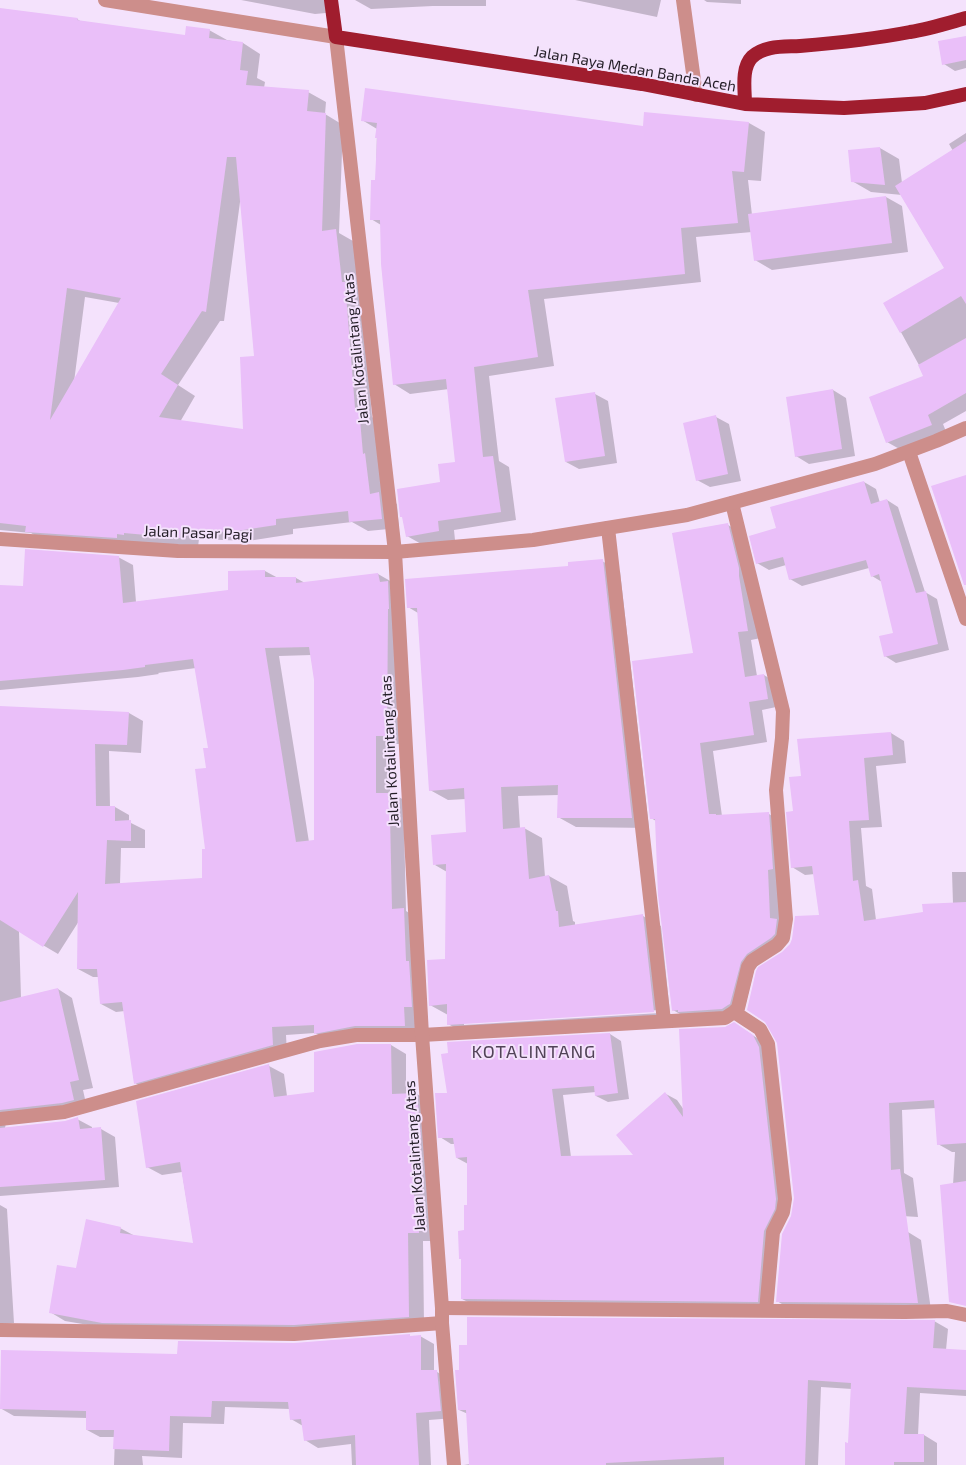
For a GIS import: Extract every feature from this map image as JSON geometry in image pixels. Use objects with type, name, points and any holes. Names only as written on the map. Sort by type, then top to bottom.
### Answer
[{"type":"highway","points":[[331,0],[336,37]]},
{"type":"highway","points":[[745,104],[745,72],[747,63],[761,50],[772,47],[828,44],[911,32],[966,18]]},
{"type":"highway","name":"Jalan Raya Medan Banda Aceh","points":[[336,37],[642,84],[745,104],[844,108],[925,103],[966,94]]},
{"type":"street","points":[[105,0],[336,37]]},
{"type":"street","points":[[683,0],[696,95]]},
{"type":"street","name":"Jalan Kotalintang Atas","points":[[336,37],[395,552],[422,1035],[454,1465]]},
{"type":"street","name":"Jalan Pasar Pagi","points":[[0,538],[178,551],[395,552],[533,540],[687,515],[875,464],[966,428]]},
{"type":"street","points":[[909,452],[966,619]]},
{"type":"street","points":[[0,1119],[64,1112],[320,1041],[356,1035],[422,1035],[500,1029],[725,1018],[734,1012],[738,1008],[748,967],[752,961],[777,945],[783,938],[786,919],[776,790],[783,711],[732,503]]},
{"type":"street","points":[[608,528],[664,1021]]},
{"type":"street","points":[[734,1012],[760,1029],[768,1044],[785,1199],[783,1212],[773,1232],[766,1311]]},
{"type":"street","points":[[442,1308],[947,1311],[966,1315]]},
{"type":"street","points":[[0,1330],[294,1334],[442,1323]]},
{"type":"building","points":[[0,8],[185,35],[186,26],[210,29],[209,38],[243,42],[240,70],[248,71],[246,85],[309,90],[307,111],[326,113],[322,231],[336,229],[342,282],[345,282],[355,408],[359,408],[363,454],[365,453],[370,494],[379,492],[382,519],[349,522],[348,511],[276,519],[276,525],[230,532],[181,530],[180,538],[124,533],[124,535],[117,534],[117,538],[25,532],[26,526],[0,523]],"holes":[[[227,157],[236,157],[254,356],[240,357],[243,429],[159,417],[178,385],[161,374],[202,311],[206,312]],[[67,288],[121,298],[50,420]]]},
{"type":"building","points":[[966,36],[966,60],[942,65],[938,41]]},
{"type":"building","points":[[365,88],[643,126],[644,112],[749,122],[744,172],[732,171],[738,223],[681,228],[685,274],[528,290],[538,357],[474,367],[483,457],[493,456],[501,512],[438,521],[439,531],[406,537],[402,517],[400,517],[397,489],[440,482],[438,464],[455,462],[446,379],[393,385],[381,264],[380,220],[370,220],[371,180],[375,180],[377,123],[361,121]]},
{"type":"building","points":[[966,141],[966,304],[961,296],[900,333],[883,303],[944,268],[895,186]]},
{"type":"building","points":[[880,147],[885,185],[851,182],[848,150]]},
{"type":"building","points":[[886,196],[892,243],[754,261],[748,214]]},
{"type":"building","points":[[966,338],[966,393],[928,415],[932,425],[886,443],[869,397],[923,376],[918,365]]},
{"type":"building","points":[[833,389],[842,449],[795,457],[786,397]]},
{"type":"building","points":[[595,392],[605,456],[565,462],[555,398]]},
{"type":"building","points":[[716,415],[728,474],[696,481],[683,423]]},
{"type":"building","points":[[966,475],[966,585],[964,585],[931,486]]},
{"type":"building","points":[[864,481],[871,504],[887,499],[916,593],[926,591],[938,644],[884,657],[879,636],[893,633],[879,574],[871,577],[866,560],[789,580],[783,557],[756,564],[749,536],[776,528],[770,507]]},
{"type":"building","points":[[728,523],[739,568],[748,631],[738,632],[745,677],[764,674],[768,699],[749,702],[754,735],[700,743],[709,814],[769,812],[773,869],[768,870],[770,918],[777,919],[775,934],[747,954],[741,962],[730,1004],[722,1009],[678,1012],[678,1010],[672,1011],[658,895],[655,819],[650,819],[632,661],[693,653],[672,533]]},
{"type":"building","points":[[25,549],[119,556],[123,603],[228,590],[228,571],[265,570],[265,577],[296,577],[296,583],[378,573],[380,582],[388,581],[387,736],[376,736],[376,793],[394,793],[394,816],[390,816],[392,909],[404,908],[406,961],[409,961],[412,1007],[404,1007],[405,1026],[355,1026],[314,1034],[314,1025],[272,1027],[273,1045],[134,1084],[122,1002],[100,1004],[97,969],[77,969],[78,892],[43,947],[0,920],[0,706],[129,712],[127,745],[95,744],[96,806],[115,806],[115,821],[131,820],[131,841],[107,840],[105,884],[202,878],[202,849],[205,849],[195,769],[206,768],[203,748],[208,748],[193,659],[145,665],[145,667],[123,670],[0,681],[0,585],[23,586]],"holes":[[[309,647],[314,680],[314,840],[296,842],[265,648]]]},
{"type":"building","points":[[603,559],[632,818],[557,818],[558,785],[501,787],[503,829],[525,827],[529,879],[549,875],[556,911],[558,911],[559,927],[643,914],[654,1012],[447,1025],[447,1004],[429,1006],[427,960],[445,959],[446,864],[433,865],[431,835],[466,832],[464,788],[429,791],[417,608],[407,608],[405,579],[568,566],[568,562]]},
{"type":"building","points":[[891,732],[893,755],[864,758],[869,820],[849,821],[853,881],[858,880],[864,921],[923,912],[922,904],[966,902],[966,1143],[937,1145],[934,1100],[889,1103],[891,1170],[900,1169],[918,1303],[776,1302],[782,1234],[791,1216],[794,1198],[777,1043],[765,1022],[747,1010],[758,967],[782,952],[790,944],[795,916],[819,915],[812,866],[791,868],[786,812],[793,811],[789,777],[801,776],[797,739]]},
{"type":"building","points":[[58,988],[79,1080],[70,1082],[74,1100],[0,1110],[0,1002]]},
{"type":"building","points":[[734,1022],[753,1035],[759,1047],[776,1199],[775,1209],[764,1231],[758,1302],[461,1299],[461,1259],[459,1259],[458,1231],[464,1230],[464,1205],[467,1205],[467,1157],[456,1158],[453,1138],[438,1138],[435,1093],[447,1093],[441,1054],[448,1053],[447,1042],[610,1033],[618,1093],[595,1096],[594,1086],[552,1089],[561,1156],[633,1155],[616,1135],[665,1092],[683,1117],[679,1029],[725,1027]]},
{"type":"building","points":[[357,1044],[391,1044],[392,1094],[417,1093],[421,1138],[410,1138],[414,1196],[419,1196],[419,1233],[408,1233],[409,1317],[294,1325],[102,1323],[49,1313],[57,1265],[76,1268],[86,1219],[121,1227],[120,1233],[193,1243],[180,1162],[146,1168],[136,1101],[269,1064],[274,1097],[314,1092],[314,1052]]},
{"type":"building","points":[[78,1117],[80,1129],[101,1127],[105,1180],[0,1187],[0,1128],[65,1121]]},
{"type":"building","points":[[966,1181],[966,1306],[949,1302],[940,1185]]},
{"type":"building","points":[[467,1317],[935,1320],[933,1348],[966,1350],[966,1390],[907,1387],[904,1434],[924,1434],[924,1462],[894,1462],[894,1465],[845,1465],[845,1442],[848,1443],[851,1383],[808,1380],[805,1465],[724,1465],[724,1457],[606,1463],[606,1465],[469,1465],[466,1410],[458,1410],[455,1370],[459,1370],[459,1345],[467,1345]]},
{"type":"building","points":[[410,1334],[410,1336],[421,1335],[421,1370],[437,1370],[441,1411],[416,1413],[419,1465],[356,1465],[355,1435],[304,1441],[301,1419],[290,1420],[288,1402],[212,1401],[211,1417],[170,1416],[169,1451],[113,1449],[114,1430],[86,1430],[86,1411],[0,1409],[1,1350],[177,1354],[178,1341],[294,1343]]},
{"type":"district","name":"KOTALINTANG","points":[[534,1052]]}]
